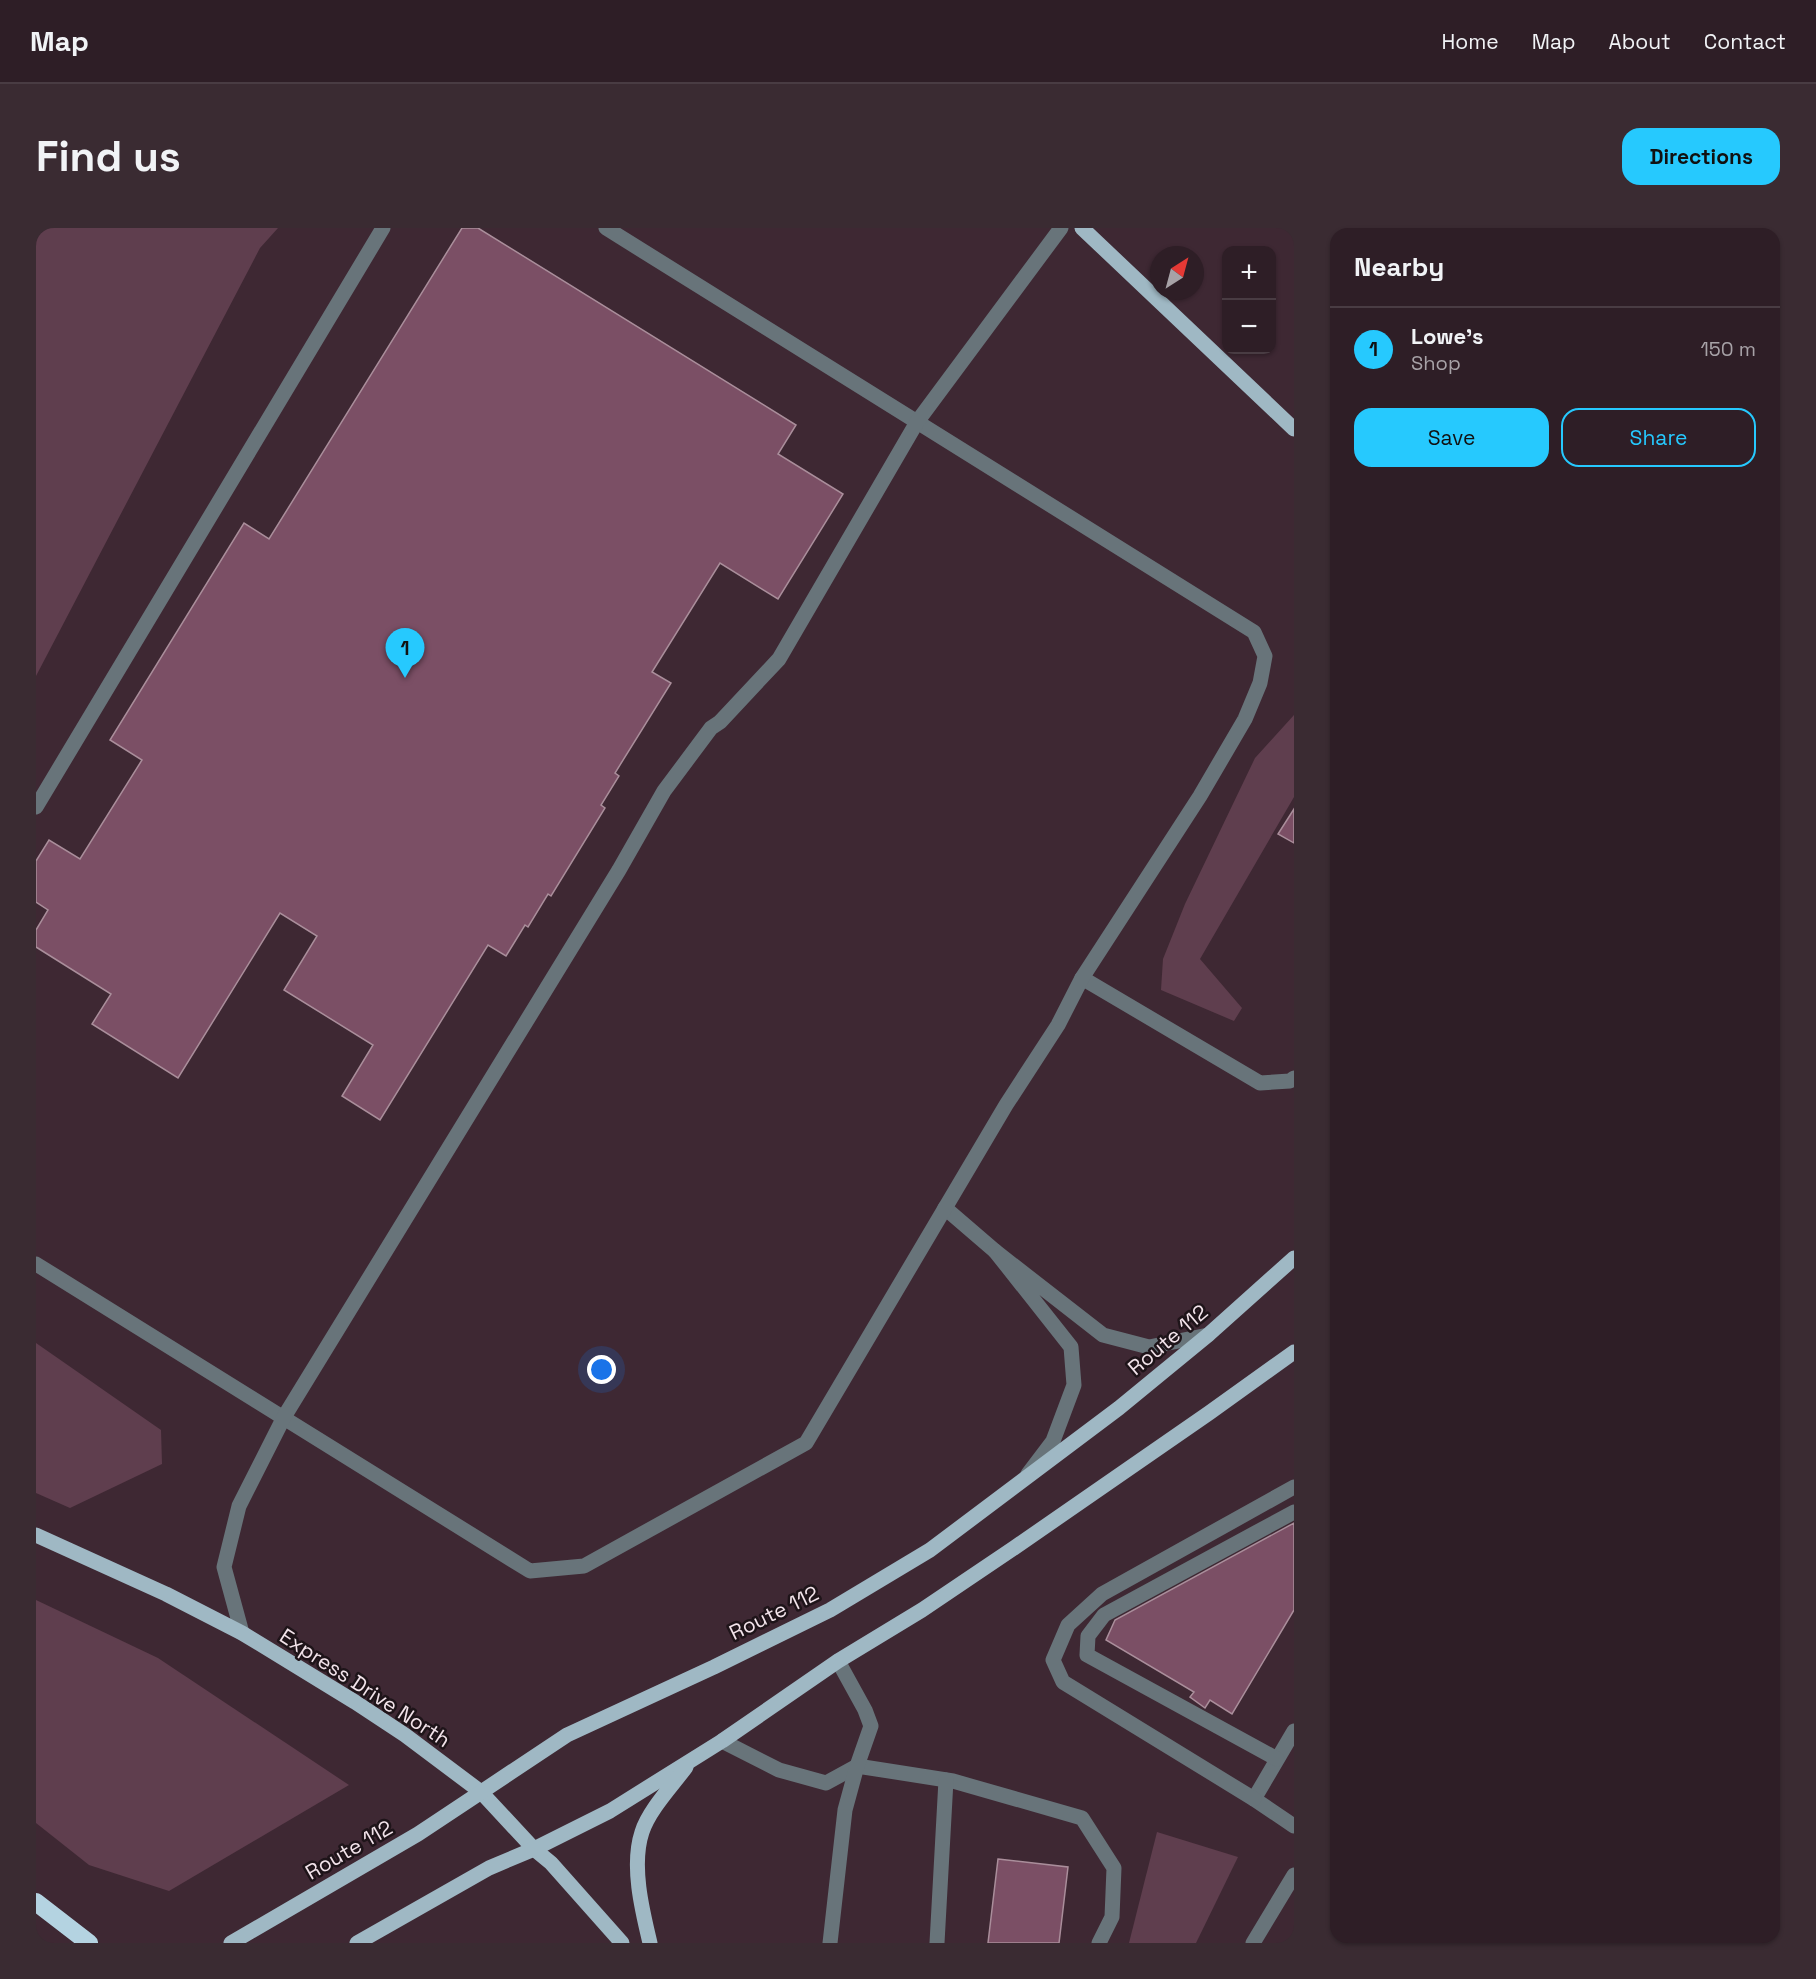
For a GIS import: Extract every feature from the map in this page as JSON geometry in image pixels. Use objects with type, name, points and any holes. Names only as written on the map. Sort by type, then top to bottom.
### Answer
[{"type":"highway","points":[[43,1908],[89,1943]]},
{"type":"main road","points":[[1082,228],[1294,429]]},
{"type":"main road","name":"Route 112","points":[[231,1943],[418,1834],[567,1735],[830,1610],[930,1550],[1119,1408],[1208,1335],[1294,1258]]},
{"type":"main road","points":[[357,1943],[489,1868],[534,1849],[610,1811],[691,1761],[838,1661],[922,1610],[1014,1548],[1294,1352]]},
{"type":"main road","name":"Express Drive North","points":[[36,1535],[166,1594],[242,1634],[363,1707],[405,1736],[481,1792],[534,1849],[551,1863],[622,1943]]},
{"type":"main road","points":[[650,1943],[636,1859],[642,1831],[652,1813],[691,1761]]},
{"type":"lane","points":[[36,807],[384,228]]},
{"type":"lane","points":[[36,1264],[530,1571],[584,1566],[806,1443],[1006,1105],[1058,1025],[1082,978],[1200,796],[1245,719],[1260,683],[1265,656],[1254,632],[606,228]]},
{"type":"lane","points":[[242,1634],[224,1567],[239,1506],[284,1417],[619,870],[664,791],[711,728],[720,722],[779,659],[917,422],[1061,228]]},
{"type":"lane","points":[[1082,978],[1260,1083],[1290,1081],[1294,1078]]},
{"type":"lane","points":[[945,1208],[994,1251],[1103,1335],[1149,1347],[1208,1335]]},
{"type":"lane","points":[[994,1251],[1071,1347],[1074,1385],[1053,1441],[1027,1476]]},
{"type":"lane","points":[[1294,1487],[1102,1594],[1068,1624],[1053,1660],[1064,1682],[1294,1826]]},
{"type":"lane","points":[[1277,1759],[1088,1655],[1088,1636],[1104,1615],[1294,1512]]},
{"type":"lane","points":[[830,1943],[845,1810],[871,1726],[865,1710],[838,1661]]},
{"type":"lane","points":[[1254,1799],[1294,1731]]},
{"type":"lane","points":[[722,1741],[779,1770],[826,1783],[857,1766],[946,1780],[1082,1818],[1114,1868],[1112,1917],[1099,1943]]},
{"type":"lane","points":[[937,1943],[946,1780]]},
{"type":"lane","points":[[1253,1943],[1294,1875]]},
{"type":"shaded area","points":[[36,228],[278,228],[260,248],[36,676]]},
{"type":"shaded area","points":[[1294,715],[1294,797],[1200,959],[1242,1008],[1234,1021],[1161,990],[1163,959],[1185,904],[1255,758]]},
{"type":"shaded area","points":[[36,1343],[161,1430],[162,1464],[70,1508],[36,1493]]},
{"type":"shaded area","points":[[36,1600],[158,1658],[349,1785],[169,1891],[89,1865],[36,1823]]},
{"type":"shaded area","points":[[1157,1832],[1238,1857],[1196,1943],[1129,1943]]},
{"type":"building","points":[[462,228],[478,228],[796,425],[778,454],[843,494],[778,599],[720,563],[652,672],[671,683],[615,773],[619,776],[601,805],[605,808],[551,896],[548,894],[528,927],[525,925],[506,956],[488,945],[380,1120],[342,1096],[373,1045],[284,990],[317,936],[280,913],[178,1078],[92,1024],[111,994],[36,947],[36,930],[48,910],[36,902],[36,861],[49,840],[80,859],[142,760],[110,740],[244,523],[269,539]]},
{"type":"building","points":[[1294,809],[1294,843],[1278,834]]},
{"type":"building","points":[[1294,1523],[1294,1610],[1232,1714],[1210,1700],[1205,1708],[1190,1697],[1194,1692],[1106,1640],[1115,1620]]},
{"type":"building","points":[[998,1859],[1068,1867],[1059,1943],[988,1943]]},
{"type":"place","name":"Lowe's","points":[[405,678]]}]
